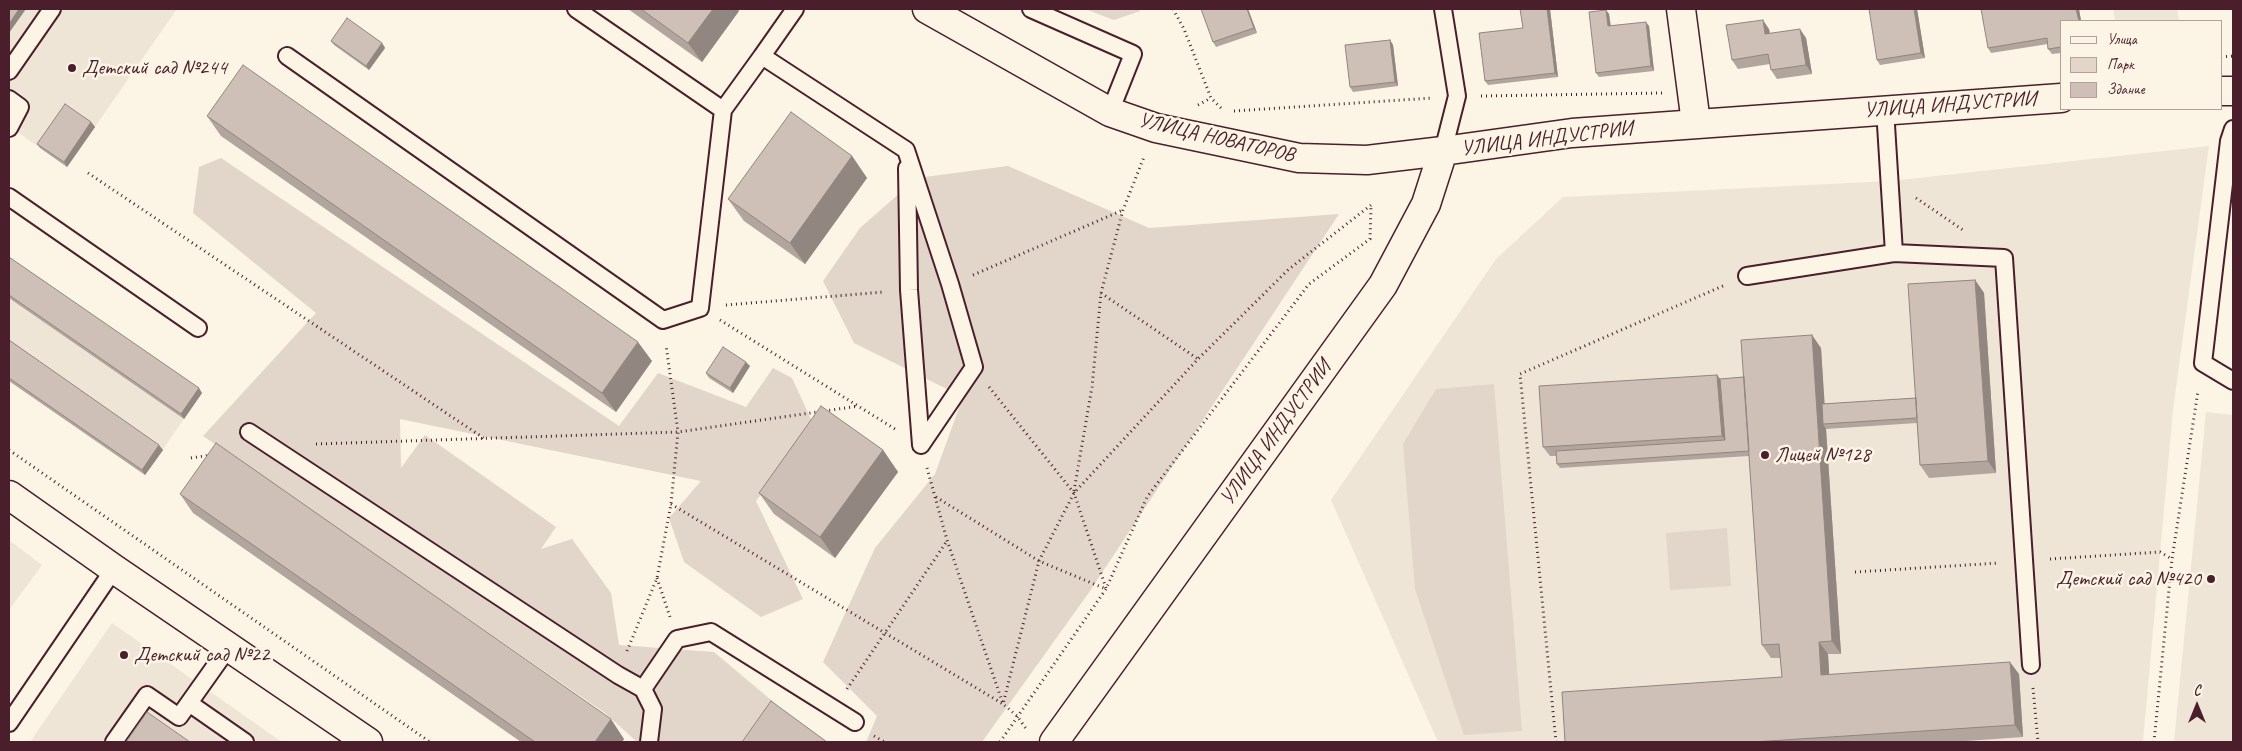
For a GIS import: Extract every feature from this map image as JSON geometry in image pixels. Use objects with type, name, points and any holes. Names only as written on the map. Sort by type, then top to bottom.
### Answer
[{"type":"street","name":"УЛИЦА НОВАТОРОВ","points":[[928,9],[1110,112],[1156,128],[1299,158],[1367,160],[1443,151]]},
{"type":"street","points":[[1681,9],[1696,123]]},
{"type":"street","name":"УЛИЦА ИНДУСТРИИ","points":[[1042,739],[1383,286],[1426,204],[1443,151],[1572,134],[1696,123],[2060,98]]},
{"type":"street","points":[[9,494],[228,648],[368,742]]},
{"type":"lane","points":[[9,71],[52,9]]},
{"type":"lane","points":[[576,9],[723,110]]},
{"type":"lane","points":[[286,56],[662,320],[700,308],[723,110],[795,9]]},
{"type":"lane","points":[[1031,9],[1133,54],[1110,112]]},
{"type":"lane","points":[[1443,9],[1458,96],[1443,151]]},
{"type":"lane","points":[[762,56],[906,150],[950,284],[974,367],[921,445]]},
{"type":"lane","points":[[9,99],[20,107],[9,128]]},
{"type":"lane","points":[[1885,109],[1894,253]]},
{"type":"lane","points":[[2233,129],[2229,141],[2203,363],[2233,381]]},
{"type":"lane","points":[[906,150],[910,290],[921,445]]},
{"type":"lane","points":[[9,198],[198,328]]},
{"type":"lane","points":[[1747,276],[1894,253],[2004,258],[2031,665]]},
{"type":"lane","points":[[249,432],[267,446],[618,675],[643,689],[653,709],[649,742]]},
{"type":"lane","points":[[9,723],[114,569]]},
{"type":"lane","points":[[643,689],[677,639],[711,632],[855,722]]},
{"type":"lane","points":[[114,742],[147,695],[178,717],[228,648]]},
{"type":"lane","points":[[189,702],[245,742]]},
{"type":"path","points":[[1173,9],[1184,29],[1210,98],[1225,112],[1362,101],[1458,96],[1692,92]]},
{"type":"path","points":[[1074,493],[1092,387],[1101,293],[1123,210],[1156,128],[1210,98]]},
{"type":"path","points":[[88,173],[485,439]]},
{"type":"path","points":[[1891,181],[1964,231]]},
{"type":"path","points":[[1000,742],[1106,589],[1147,497],[1309,284],[1370,239],[1371,205],[1289,269],[1198,359],[1074,493],[1039,560],[1003,704]]},
{"type":"path","points":[[1556,742],[1520,374],[1747,276]]},
{"type":"path","points":[[1101,293],[1198,359]]},
{"type":"path","points":[[700,308],[921,445],[947,540],[1003,704]]},
{"type":"path","points":[[618,675],[657,578],[671,504],[678,432],[662,320]]},
{"type":"path","points":[[2154,742],[2172,559],[2203,363]]},
{"type":"path","points":[[974,367],[1074,493],[1106,589]]},
{"type":"path","points":[[267,446],[678,432],[859,406]]},
{"type":"path","points":[[9,450],[430,742]]},
{"type":"path","points":[[191,458],[220,453]]},
{"type":"path","points":[[936,497],[1039,560],[1106,589]]},
{"type":"path","points":[[671,504],[1003,704],[1042,739]]},
{"type":"path","points":[[834,708],[947,540]]},
{"type":"path","points":[[657,578],[677,639]]},
{"type":"path","points":[[2031,665],[2038,742]]},
{"type":"shaded area","name":"Детский сад №244","points":[[9,9],[177,9],[67,167],[9,126]]},
{"type":"shaded area","points":[[2113,9],[2177,9],[2179,20],[2115,20]]},
{"type":"shaded area","name":"Лицей №128","points":[[2209,146],[2173,410],[2143,742],[1438,742],[1331,500],[1496,259],[1563,197],[1891,181]]},
{"type":"shaded area","points":[[9,259],[202,393],[145,475],[9,381]]},
{"type":"shaded area","name":"Детский сад №420","points":[[2206,412],[2233,415],[2233,742],[2174,742]]},
{"type":"shaded area","points":[[9,540],[42,565],[9,610]]},
{"type":"shaded area","name":"Детский сад №22","points":[[112,623],[282,742],[30,742]]},
{"type":"green space","points":[[1085,9],[1139,9],[1140,11],[1114,20]]},
{"type":"green space","points":[[221,158],[619,426],[658,373],[746,407],[773,368],[792,378],[815,428],[756,501],[803,599],[761,617],[684,562],[669,518],[701,481],[400,419],[401,468],[425,435],[556,527],[541,549],[572,539],[611,593],[619,645],[714,652],[777,705],[750,742],[637,742],[605,713],[203,436],[316,313],[193,213],[199,167]]},
{"type":"green space","points":[[1008,166],[1149,228],[1339,214],[1090,591],[982,742],[866,742],[877,716],[823,662],[875,548],[935,474],[963,397],[854,343],[823,281],[860,228],[917,178]]},
{"type":"green space","points":[[1494,384],[1522,731],[1464,735],[1415,589],[1403,444],[1436,389]]},
{"type":"green space","points":[[1727,528],[1731,586],[1670,590],[1666,533]]},
{"type":"building","points":[[9,9],[19,9],[9,24]]},
{"type":"building","points":[[641,9],[713,9],[688,43]]},
{"type":"building","points":[[1201,9],[1247,9],[1254,28],[1213,42]]},
{"type":"building","points":[[1520,9],[1547,9],[1555,73],[1485,81],[1479,33],[1523,28]]},
{"type":"building","points":[[1869,9],[1914,9],[1921,53],[1877,60]]},
{"type":"building","points":[[1981,9],[2076,9],[2079,20],[2060,20],[2060,47],[2048,49],[2047,38],[1988,48]]},
{"type":"building","points":[[1606,10],[1608,26],[1646,22],[1651,66],[1596,73],[1589,12]]},
{"type":"building","points":[[347,18],[382,43],[366,66],[331,41]]},
{"type":"building","points":[[1763,20],[1765,34],[1800,29],[1806,65],[1771,70],[1768,54],[1732,60],[1726,25]]},
{"type":"building","points":[[1390,40],[1395,82],[1350,87],[1345,45]]},
{"type":"building","points":[[243,65],[638,342],[602,393],[207,116]]},
{"type":"building","points":[[65,104],[91,122],[64,162],[37,144]]},
{"type":"building","points":[[791,112],[852,156],[790,243],[728,199]]},
{"type":"building","points":[[9,257],[199,388],[181,414],[9,295]]},
{"type":"building","points":[[1975,280],[1988,461],[1920,465],[1908,284]]},
{"type":"building","points":[[1812,335],[1832,641],[1819,642],[1821,675],[2010,662],[2015,725],[1753,742],[1565,742],[1562,692],[1782,677],[1779,644],[1762,645],[1741,340]]},
{"type":"building","points":[[9,340],[159,445],[142,470],[9,378]]},
{"type":"building","points":[[723,347],[746,362],[730,388],[706,373]]},
{"type":"building","points":[[1717,375],[1722,436],[1543,447],[1539,386]]},
{"type":"building","points":[[1744,377],[1749,451],[1557,464],[1556,451],[1725,440],[1720,379]]},
{"type":"building","points":[[1916,398],[1917,418],[1823,424],[1822,404]]},
{"type":"building","points":[[821,406],[883,450],[820,537],[759,493]]},
{"type":"building","points":[[216,443],[611,719],[595,742],[535,742],[180,494]]},
{"type":"building","points":[[771,701],[827,742],[742,742]]},
{"type":"building","points":[[147,712],[190,742],[126,742]]},
{"type":"place","name":"Детский сад №244","points":[[72,68]]},
{"type":"place","name":"Лицей №128","points":[[1765,455]]},
{"type":"place","name":"Детский сад №420","points":[[2211,579]]},
{"type":"place","name":"Детский сад №22","points":[[124,655]]}]
